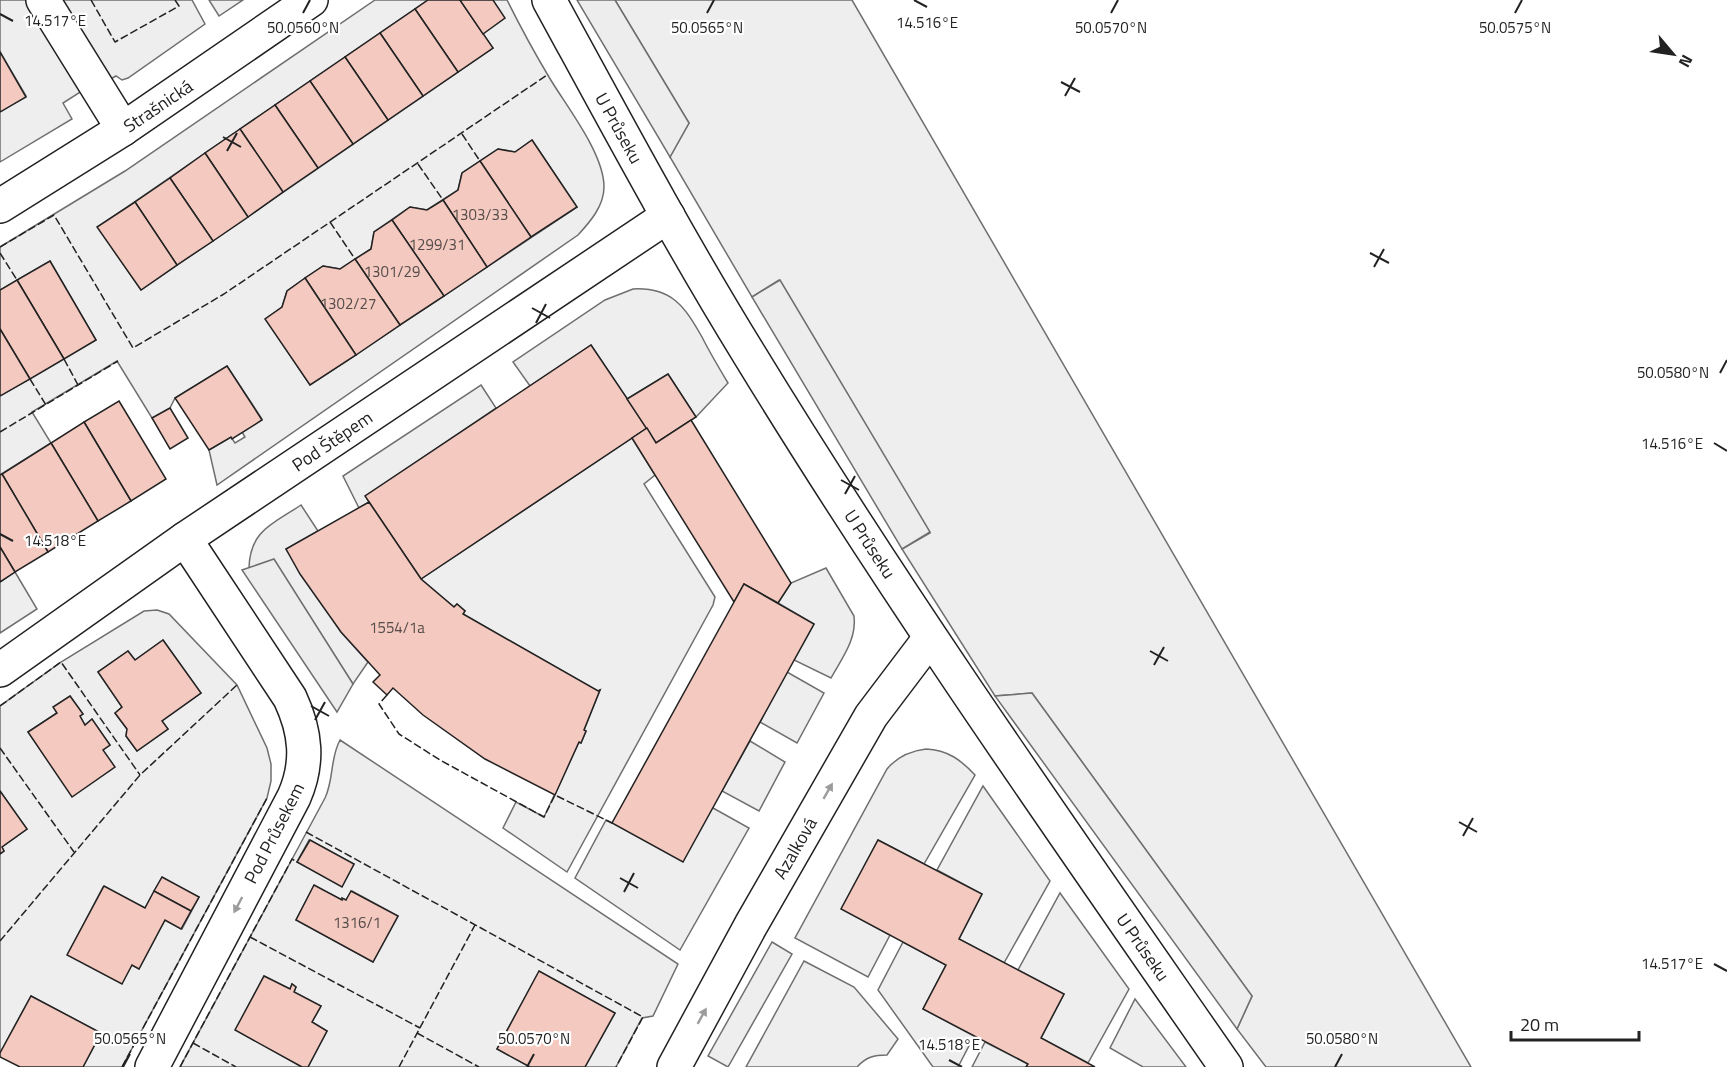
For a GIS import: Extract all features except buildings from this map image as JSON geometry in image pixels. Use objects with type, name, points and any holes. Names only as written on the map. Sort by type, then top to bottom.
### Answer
[{"type":"street","points":[[43,0],[123,129]]},
{"type":"street","name":"Strašnická","points":[[0,206],[123,129],[311,0]]},
{"type":"street","name":"U Průseku","points":[[549,0],[668,216],[748,353],[930,638],[1226,1067]]},
{"type":"street","name":"Pod Štěpem","points":[[0,670],[185,539],[668,216]]},
{"type":"street","name":"Pod Průsekem","points":[[152,1067],[294,797],[300,784],[304,762],[305,742],[298,715],[290,698],[185,539]]},
{"type":"street","name":"Azalková","points":[[674,1067],[751,925],[871,716],[930,638]]},
{"type":"shaded area","points":[[0,0],[33,0],[85,89],[63,103],[72,119],[0,162],[0,112],[26,96],[0,52]]},
{"type":"shaded area","points":[[57,0],[192,0],[205,24],[128,78],[122,80],[116,76],[105,82]]},
{"type":"shaded area","points":[[209,0],[243,0],[219,16]]},
{"type":"shaded area","points":[[375,0],[428,0],[98,227],[141,290],[493,48],[483,34],[493,0],[507,0],[543,68],[591,145],[598,160],[604,187],[599,207],[578,235],[217,485],[209,450],[231,437],[235,443],[245,437],[242,432],[262,419],[227,366],[175,398],[170,408],[152,418],[117,361],[32,412],[51,443],[0,475],[0,396],[96,340],[50,261],[0,290],[0,247],[125,171]],"holes":[[[532,140],[577,207],[310,385],[266,319],[282,307],[287,291],[323,266],[340,269],[371,249],[374,232],[410,207],[427,210],[458,190],[462,173],[498,149],[515,152]]]},
{"type":"shaded area","points":[[577,0],[615,0],[689,123],[670,157]]},
{"type":"shaded area","points":[[615,0],[852,0],[1471,1067],[1266,1067],[1237,1029],[1252,996],[1032,693],[995,696],[902,549],[930,533],[779,280],[752,297],[670,157],[689,123]]},
{"type":"shaded area","points":[[780,280],[930,532],[902,549],[752,297]]},
{"type":"shaded area","points":[[633,289],[658,291],[676,301],[696,326],[728,383],[696,417],[668,374],[627,399],[591,345],[530,386],[513,362],[605,300]]},
{"type":"shaded area","points":[[481,385],[496,408],[366,496],[369,502],[359,508],[343,476]]},
{"type":"shaded area","points":[[632,438],[655,475],[644,484],[715,597],[713,605],[567,872],[503,828],[516,802],[544,817],[579,742],[581,743],[600,690],[598,691],[463,614],[465,611],[457,604],[454,607],[421,579]]},
{"type":"shaded area","points":[[301,505],[318,531],[286,549],[341,632],[368,662],[353,684],[274,560],[249,568],[250,555],[259,536],[273,523]]},
{"type":"shaded area","points":[[274,559],[353,684],[337,712],[242,570]]},
{"type":"shaded area","points":[[826,568],[854,616],[851,640],[831,678],[794,660],[814,624],[778,603],[791,583]]},
{"type":"shaded area","points":[[15,572],[37,609],[0,633],[0,582]]},
{"type":"shaded area","points":[[157,610],[169,614],[237,685],[267,748],[271,764],[271,781],[267,798],[122,1067],[83,1067],[101,1033],[31,996],[0,1053],[0,854],[4,851],[2,847],[27,829],[0,791],[0,706],[61,662],[144,611]],"holes":[[[163,640],[201,693],[162,721],[168,729],[137,751],[126,736],[127,729],[115,713],[122,707],[98,672],[128,651],[135,660]],[[70,696],[83,714],[80,716],[85,725],[92,719],[110,745],[103,750],[73,796],[28,732],[57,713],[54,707]],[[162,878],[199,897],[182,929],[165,920],[139,969],[132,965],[68,954],[103,887],[145,908]]]},
{"type":"shaded area","points":[[787,672],[824,693],[797,743],[760,722]]},
{"type":"shaded area","points":[[1032,693],[1252,996],[1237,1029],[995,696]]},
{"type":"shaded area","points":[[340,740],[678,964],[653,1016],[642,1018],[616,1067],[585,1067],[615,1013],[539,972],[497,1049],[530,1067],[308,1067],[327,1031],[312,1022],[321,1006],[294,992],[296,987],[292,984],[290,989],[264,976],[236,1030],[302,1067],[180,1067],[325,798]],"holes":[[[309,840],[354,864],[342,886],[297,862]],[[314,886],[342,900],[346,900],[352,891],[398,916],[373,962],[296,920]]]},
{"type":"shaded area","points":[[750,741],[785,762],[759,811],[722,791]]},
{"type":"shaded area","points":[[926,749],[941,751],[954,757],[975,775],[924,864],[878,840],[842,909],[890,935],[868,977],[795,938],[887,769],[904,755]]},
{"type":"shaded area","points":[[983,786],[1050,881],[1004,963],[959,939],[982,894],[937,870]]},
{"type":"shaded area","points":[[713,808],[749,828],[680,950],[575,878],[606,820],[612,823]]},
{"type":"shaded area","points":[[1060,893],[1129,989],[1088,1063],[1041,1038],[1064,994],[1018,970]]},
{"type":"shaded area","points":[[772,942],[792,954],[728,1067],[708,1056]]},
{"type":"shaded area","points":[[903,942],[946,965],[923,1009],[974,1036],[958,1067],[933,1067],[878,990]]},
{"type":"shaded area","points":[[804,961],[854,987],[898,1039],[887,1055],[870,1057],[857,1067],[746,1067]]},
{"type":"shaded area","points":[[1135,999],[1186,1067],[1143,1067],[1110,1048]]},
{"type":"shaded area","points":[[985,1042],[1028,1064],[1026,1067],[972,1067]]},
{"type":"fence","points":[[91,0],[115,42],[179,6],[175,0]]},
{"type":"fence","points":[[0,247],[54,215],[133,348],[224,294],[547,75]]},
{"type":"fence","points":[[462,134],[480,161]]},
{"type":"fence","points":[[418,164],[443,200]]},
{"type":"fence","points":[[330,222],[355,259]]},
{"type":"fence","points":[[0,253],[17,280]]},
{"type":"fence","points":[[64,359],[78,385]]},
{"type":"fence","points":[[0,432],[118,361]]},
{"type":"fence","points":[[30,379],[46,405]]},
{"type":"fence","points":[[0,706],[61,662],[140,775]]},
{"type":"fence","points":[[0,941],[140,775],[237,685]]},
{"type":"fence","points":[[387,695],[379,704],[399,734],[440,760],[544,817],[555,795],[612,823]]},
{"type":"fence","points":[[0,748],[74,852]]},
{"type":"fence","points":[[122,1067],[267,798]]},
{"type":"fence","points":[[306,832],[643,1017],[616,1067]]},
{"type":"fence","points":[[180,1067],[292,859],[297,862]]},
{"type":"fence","points":[[399,1067],[475,925]]},
{"type":"fence","points":[[250,937],[420,1028]]},
{"type":"fence","points":[[417,1033],[479,1067]]},
{"type":"fence","points":[[193,1043],[236,1067]]}]
